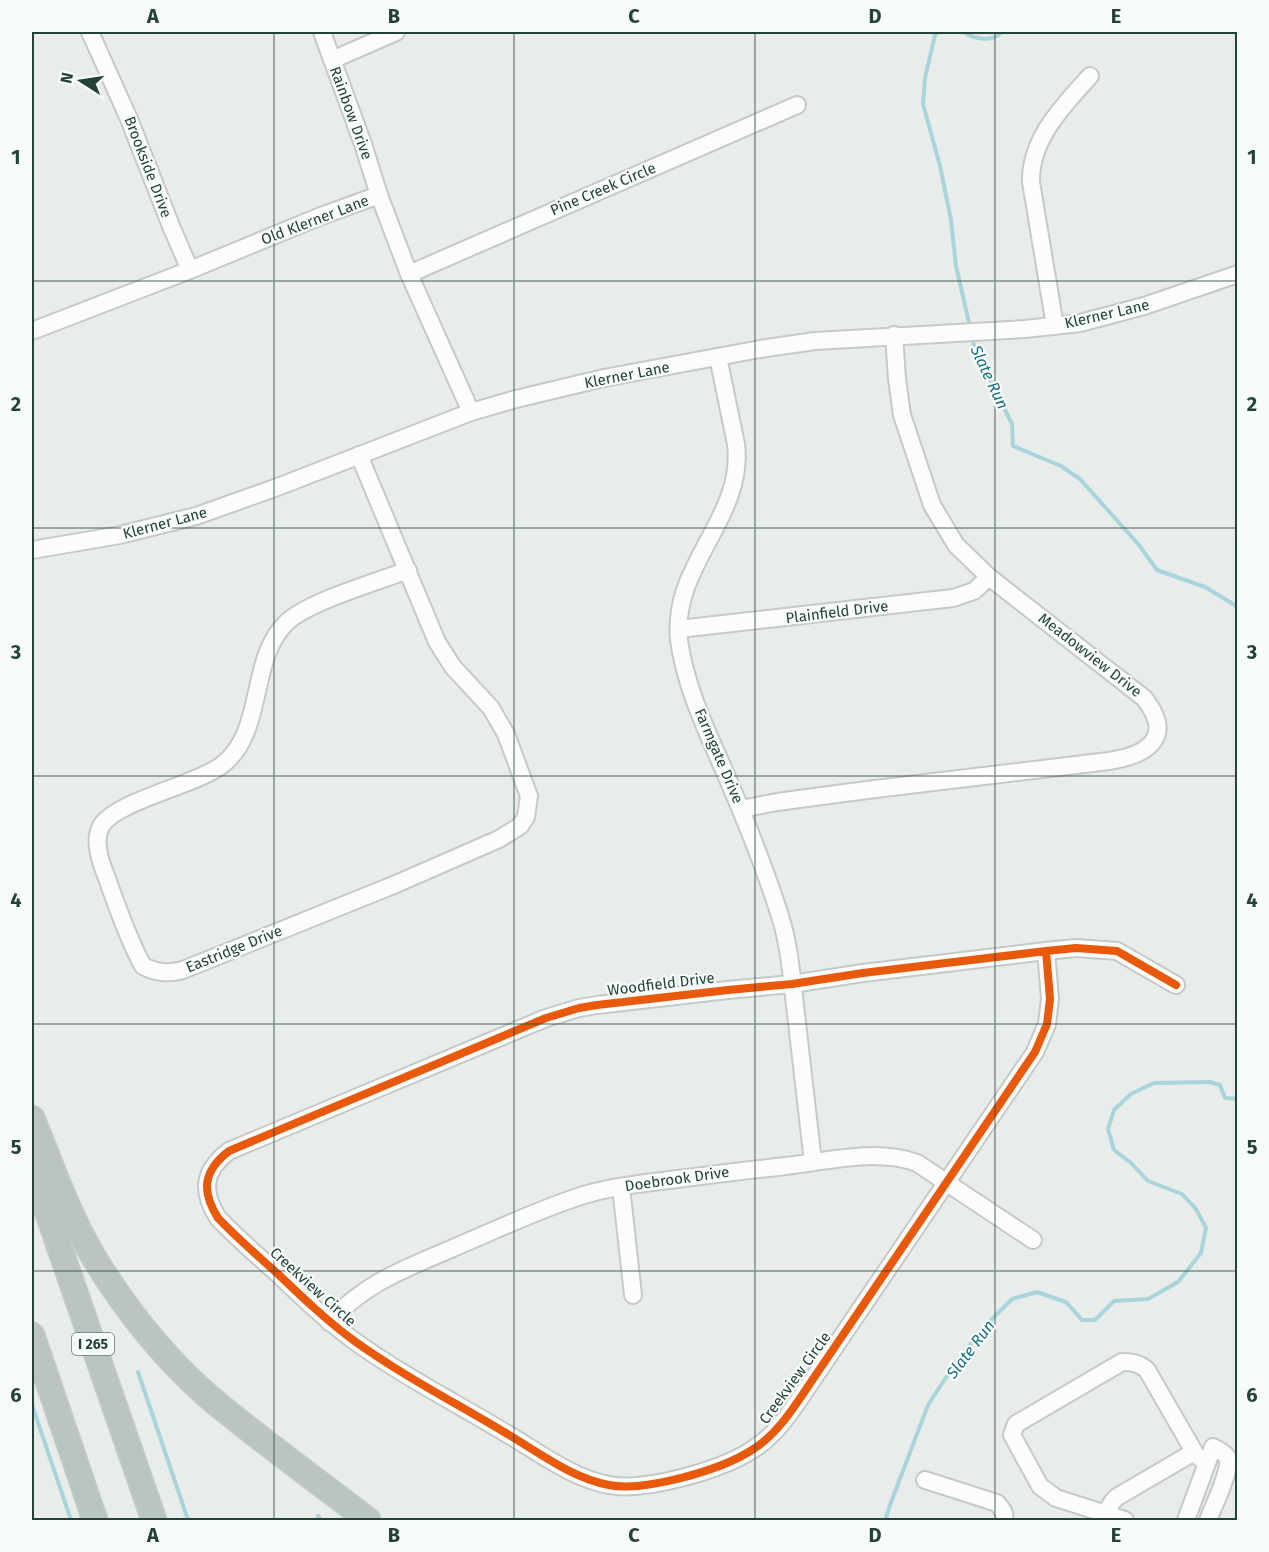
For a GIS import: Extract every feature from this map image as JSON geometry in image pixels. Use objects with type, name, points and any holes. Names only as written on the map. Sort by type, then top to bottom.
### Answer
[{"type":"highway","points":[[32,1118],[79,1231],[113,1287],[158,1345],[207,1395],[368,1521]]},
{"type":"highway","name":"I 265","points":[[32,1168],[154,1521]]},
{"type":"highway","points":[[32,1335],[95,1521]]},
{"type":"street","name":"Brookside Drive","points":[[90,32],[129,119],[190,270]]},
{"type":"street","name":"Rainbow Drive","points":[[322,32],[379,195]]},
{"type":"street","points":[[332,60],[396,32]]},
{"type":"street","points":[[1055,326],[1031,182],[1031,166],[1048,127],[1090,76]]},
{"type":"street","name":"Pine Creek Circle","points":[[409,274],[797,105]]},
{"type":"street","name":"Old Klerner Lane","points":[[32,331],[379,195],[409,274],[471,412]]},
{"type":"street","name":"Klerner Lane","points":[[32,550],[120,535],[196,516],[471,412],[604,378],[814,341],[1080,323],[1111,316],[1238,274]]},
{"type":"street","name":"Meadowview Drive","points":[[741,809],[867,790],[1109,761],[1136,755],[1146,750],[1154,741],[1158,728],[1152,708],[1144,698],[989,577],[956,545],[932,505],[902,416],[894,335]]},
{"type":"street","name":"Farmgate Drive","points":[[718,357],[736,444],[736,473],[720,520],[688,578],[682,594],[679,629],[685,674],[741,809],[781,916],[789,949],[813,1162]]},
{"type":"street","name":"Eastridge Drive","points":[[359,455],[408,570],[438,642],[453,666],[487,703],[506,734],[529,796],[526,817],[520,826],[499,839],[396,884],[183,970],[160,973],[143,966],[132,948],[99,857],[98,836],[101,826],[119,811],[211,772],[231,756],[245,734],[265,662],[276,635],[296,615],[408,570]]},
{"type":"street","name":"Plainfield Drive","points":[[679,629],[953,598],[974,591],[989,577]]},
{"type":"street","name":"Woodfield Drive","points":[[210,1206],[206,1192],[212,1168],[229,1151],[546,1018],[579,1008],[1076,948],[1117,951],[1176,985]]},
{"type":"street","name":"Creekview Circle","points":[[210,1206],[229,1230],[329,1322],[354,1341],[413,1378],[577,1474],[609,1485],[624,1487],[673,1480],[738,1458],[753,1450],[779,1427],[1035,1052],[1047,1024],[1050,999],[1046,951]]},
{"type":"street","name":"Doebrook Drive","points":[[329,1322],[345,1304],[385,1277],[584,1195],[621,1186],[813,1162],[879,1155],[916,1163],[1033,1240]]},
{"type":"street","points":[[621,1186],[633,1295]]},
{"type":"street","points":[[1125,1521],[1056,1498],[1040,1486],[1012,1435],[1016,1424],[1122,1362],[1133,1362],[1147,1370],[1194,1452]]},
{"type":"street","points":[[1106,1514],[1117,1497],[1194,1452],[1210,1455],[1224,1453],[1228,1459],[1227,1471],[1208,1521]]},
{"type":"street","points":[[1186,1521],[1210,1455]]},
{"type":"street","points":[[925,1480],[998,1503],[1003,1509],[1004,1521]]},
{"type":"waterway","name":"Slate Run","points":[[938,32],[935,35],[925,78],[923,104],[940,166],[951,220],[956,266],[970,327]]},
{"type":"waterway","name":"Slate Run","points":[[963,32],[983,39],[993,38],[1002,32]]},
{"type":"waterway","name":"Slate Run","points":[[972,338],[975,349],[1012,424],[1013,446],[1061,466],[1080,479],[1139,545],[1157,570],[1205,587],[1238,607]]},
{"type":"waterway","name":"Slate Run","points":[[888,1520],[886,1518],[890,1505],[928,1405],[954,1365],[983,1328],[1012,1299],[1037,1292],[1066,1302],[1082,1320],[1095,1320],[1114,1301],[1148,1299],[1178,1282],[1201,1253],[1206,1228],[1196,1209],[1182,1194],[1148,1181],[1131,1163],[1114,1150],[1108,1129],[1114,1110],[1131,1094],[1154,1083],[1210,1082],[1220,1085],[1225,1098],[1238,1099]]},
{"type":"waterway","points":[[138,1372],[188,1520]]},
{"type":"waterway","points":[[32,1405],[71,1520]]},
{"type":"waterway","points":[[318,1516],[321,1520]]},
{"type":"cycle path","points":[[1046,951],[1050,999],[1047,1024],[1035,1052],[785,1419],[770,1436],[752,1450],[703,1472],[662,1482],[624,1486],[595,1481],[555,1463],[408,1376],[353,1340],[314,1308],[233,1233],[218,1218],[209,1199],[207,1182],[210,1174],[214,1166],[229,1151],[546,1018],[579,1008],[792,984],[863,973],[1046,951],[1076,948],[1117,951],[1176,985]]}]
